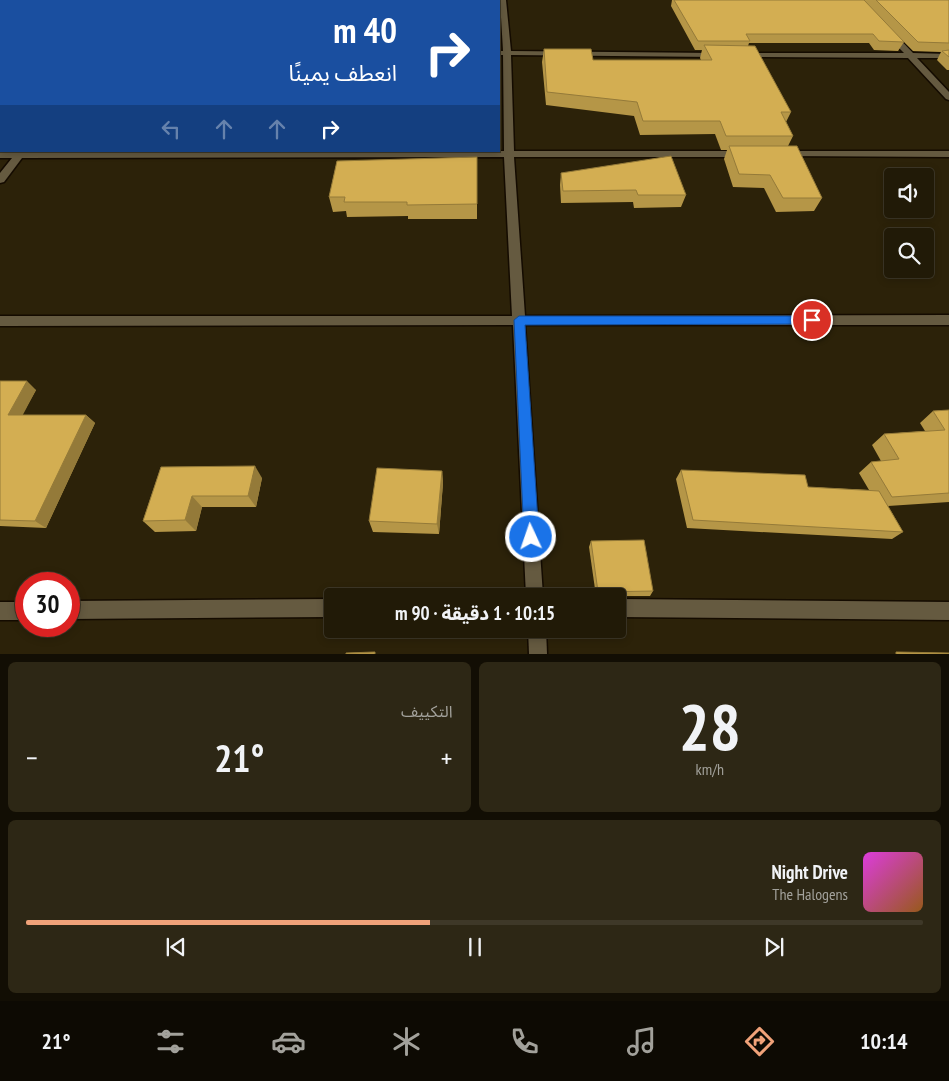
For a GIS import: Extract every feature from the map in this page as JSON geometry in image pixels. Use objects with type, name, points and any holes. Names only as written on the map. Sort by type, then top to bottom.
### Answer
[{"type":"street","points":[[502,0],[503,53],[535,588]]},
{"type":"street","points":[[884,28],[949,97]]},
{"type":"street","points":[[503,53],[724,55]]},
{"type":"street","points":[[734,55],[949,56]]},
{"type":"street","points":[[0,180],[21,153]]},
{"type":"street","points":[[0,155],[21,153],[749,154]]},
{"type":"street","points":[[769,154],[949,154]]},
{"type":"street","points":[[0,321],[949,320]]},
{"type":"street","points":[[80,610],[324,608]]},
{"type":"street","points":[[626,608],[949,611]]},
{"type":"street","points":[[0,611],[15,611]]},
{"type":"street","points":[[537,638],[538,654]]},
{"type":"building","points":[[674,0],[864,0],[904,42],[879,41],[873,34],[746,34],[750,41],[698,41]]},
{"type":"building","points":[[876,0],[949,0],[949,43],[918,42]]},
{"type":"building","points":[[704,45],[755,46],[791,112],[781,112],[793,136],[726,136],[720,121],[643,121],[637,102],[547,92],[544,49],[591,49],[593,60],[712,60]]},
{"type":"building","points":[[949,50],[949,57],[942,51]]},
{"type":"building","points":[[729,146],[797,146],[822,198],[783,198],[770,175],[739,174]]},
{"type":"building","points":[[671,156],[686,195],[638,195],[636,190],[563,191],[561,173]]},
{"type":"building","points":[[477,157],[477,204],[407,205],[407,202],[344,202],[345,197],[329,197],[337,161]]},
{"type":"building","points":[[0,381],[27,381],[8,415],[86,415],[35,521],[0,520]]},
{"type":"building","points":[[949,410],[949,493],[892,497],[871,462],[899,459],[884,434],[945,430],[933,411]]},
{"type":"building","points":[[255,466],[248,496],[192,496],[185,520],[143,521],[161,467]]},
{"type":"building","points":[[377,468],[442,471],[437,524],[369,521]]},
{"type":"building","points":[[681,470],[805,475],[808,487],[879,491],[903,532],[693,520]]},
{"type":"building","points":[[644,540],[653,591],[626,591],[626,588],[597,588],[591,541]]},
{"type":"building","points":[[375,652],[375,654],[346,654],[346,653]]},
{"type":"building","points":[[896,652],[949,653],[949,654],[896,654]]},
{"type":"route","points":[[531,537],[519,320],[812,320]]}]
